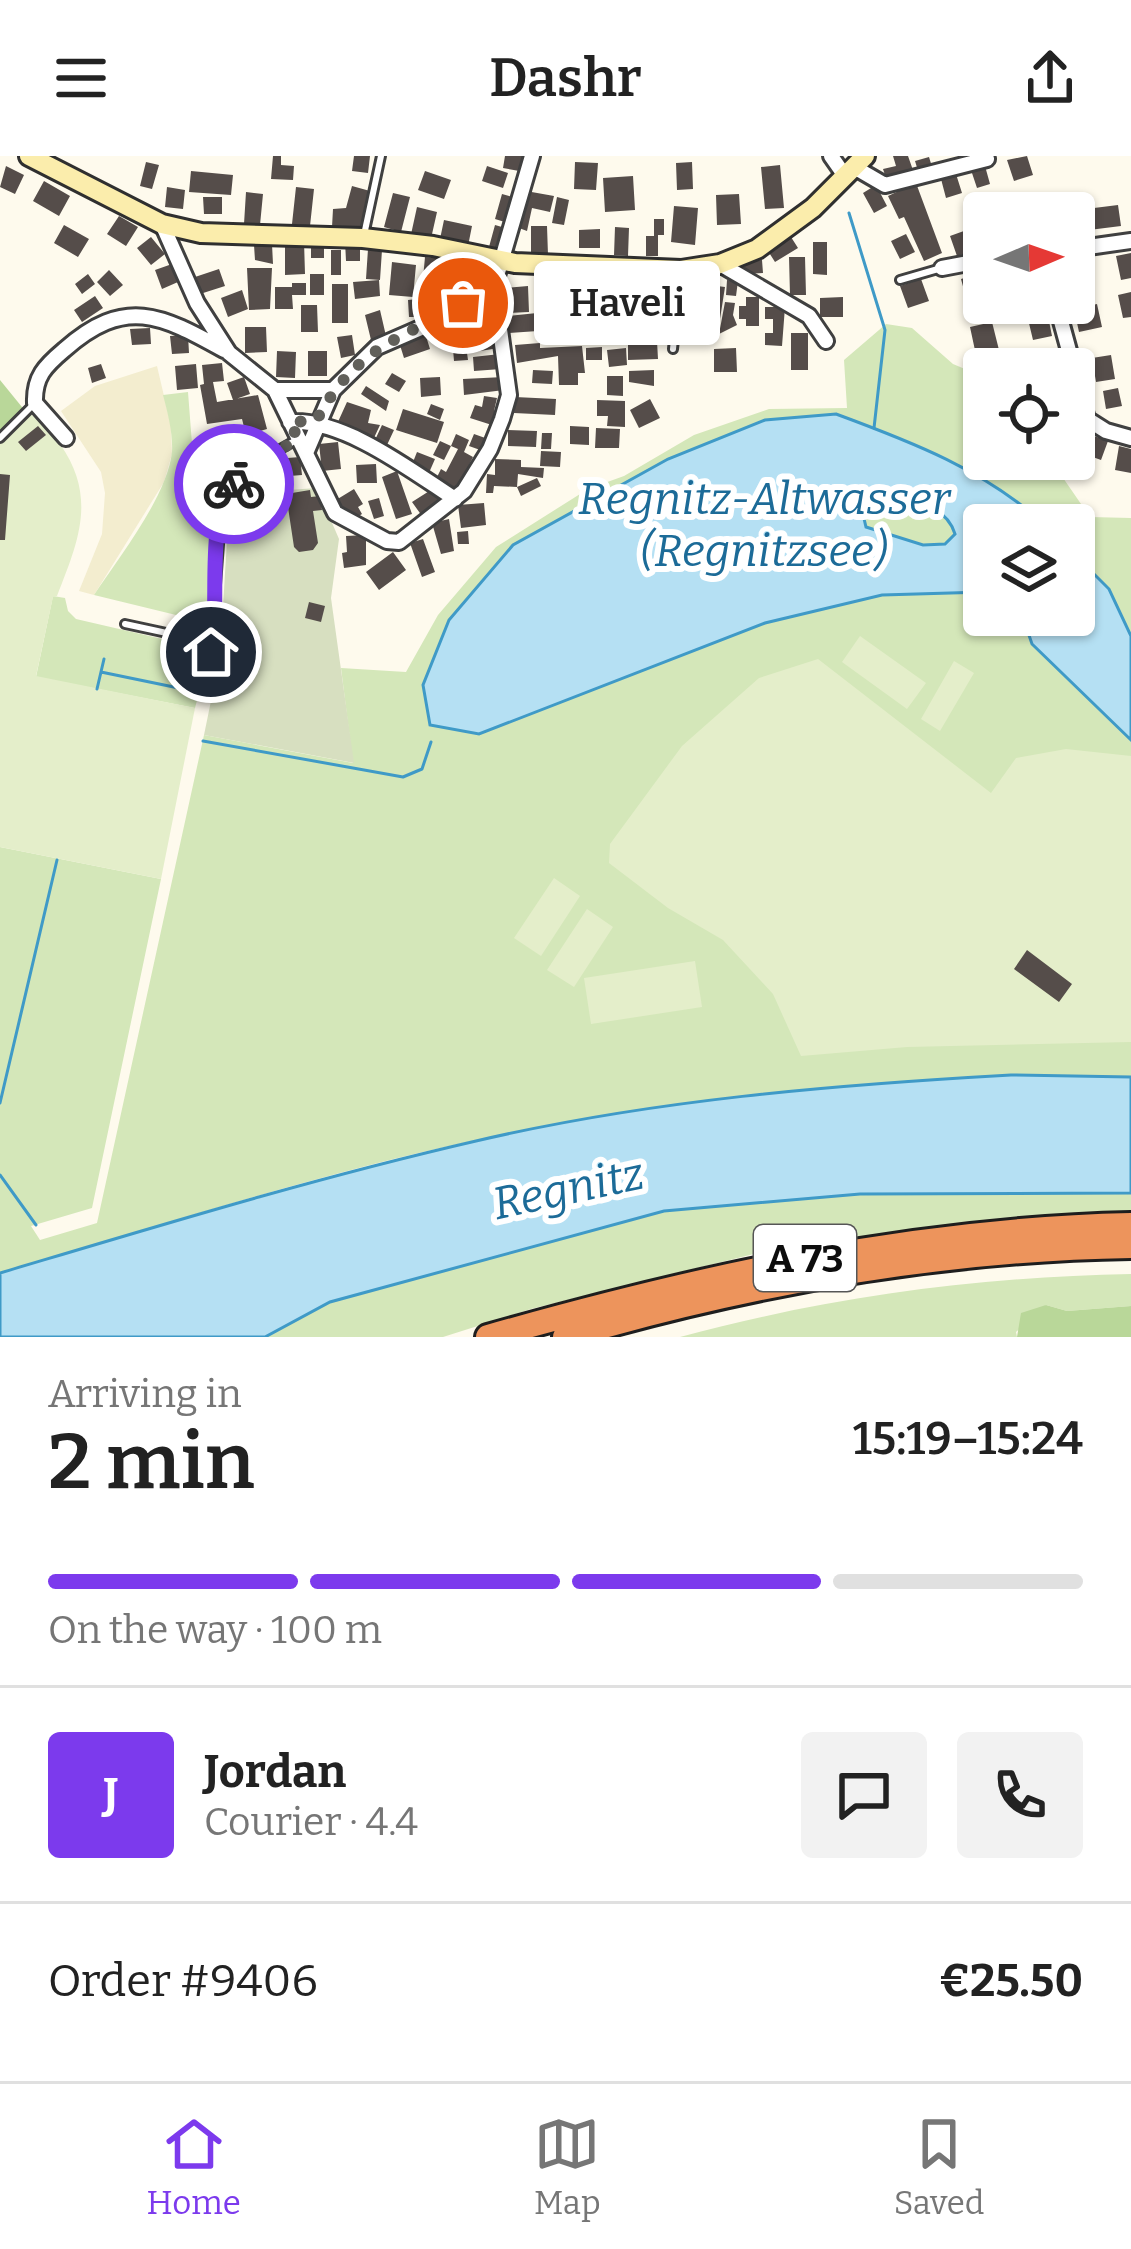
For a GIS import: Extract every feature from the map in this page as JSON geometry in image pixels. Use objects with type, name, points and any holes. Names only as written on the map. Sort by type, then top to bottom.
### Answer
[{"type":"highway","name":"A 73","points":[[488,1337],[723,1275],[849,1250],[1034,1228],[1131,1225]]},
{"type":"highway","name":"A 73","points":[[565,1337],[725,1295],[863,1269],[1029,1250],[1131,1246]]},
{"type":"main road","points":[[29,156],[61,164],[162,224],[201,232],[363,238],[504,261],[681,270],[720,264],[757,249],[787,230],[855,166]]},
{"type":"street","points":[[66,438],[34,404],[40,371],[97,324],[115,317],[157,317],[229,353],[275,390],[335,513],[387,541],[399,542],[455,499],[476,474],[509,395],[494,286],[532,156]]},
{"type":"street","points":[[831,156],[885,184],[988,159]]},
{"type":"street","points":[[162,224],[197,303],[229,353]]},
{"type":"street","points":[[1095,246],[1131,241]]},
{"type":"street","points":[[720,264],[809,316],[826,340]]},
{"type":"street","points":[[942,268],[963,264]]},
{"type":"street","points":[[302,446],[333,390],[377,347],[494,286]]},
{"type":"street","points":[[275,390],[333,390]]},
{"type":"street","points":[[290,422],[316,421],[391,457],[455,499]]},
{"type":"street","points":[[1095,424],[1131,438]]},
{"type":"lane","points":[[363,238],[381,156]]},
{"type":"lane","points":[[900,280],[942,268]]},
{"type":"lane","points":[[673,349],[681,270]]},
{"type":"lane","points":[[0,438],[34,404]]},
{"type":"lane","points":[[125,624],[212,648],[222,504],[227,492],[251,469],[302,446]]},
{"type":"shaded area","points":[[157,366],[171,426],[172,454],[164,482],[94,595],[79,591],[102,534],[105,493],[101,472],[61,411],[95,386]]},
{"type":"green space","points":[[886,324],[912,328],[963,368],[963,480],[1064,480],[1081,504],[963,504],[963,636],[1095,636],[1095,517],[1131,518],[1131,1077],[968,1079],[805,1090],[562,1124],[360,1168],[0,1273],[0,847],[161,879],[92,1208],[31,1226],[40,1240],[97,1223],[204,735],[353,763],[341,668],[406,672],[438,615],[496,547],[588,489],[624,476],[694,435],[769,409],[847,408],[844,360]]},
{"type":"green space","points":[[0,380],[26,412],[0,439]]},
{"type":"green space","points":[[188,392],[194,470],[220,503],[213,624],[94,595],[140,526],[168,470],[172,438],[163,395]]},
{"type":"green space","points":[[26,412],[60,444],[78,482],[81,501],[77,537],[53,597],[36,676],[195,708],[161,879],[0,847],[0,439]]},
{"type":"green space","points":[[286,485],[288,490],[317,488],[339,539],[331,598],[354,763],[204,735],[220,657],[227,540],[238,533],[237,495],[243,490]]},
{"type":"green space","points":[[53,596],[65,598],[76,619],[210,650],[195,708],[36,677]]},
{"type":"green space","points":[[860,636],[926,683],[907,709],[842,662]]},
{"type":"green space","points":[[818,659],[991,793],[1016,758],[1066,749],[1131,756],[1131,1042],[907,1047],[801,1056],[773,994],[723,940],[668,908],[609,863],[610,844],[682,746],[759,678]]},
{"type":"green space","points":[[954,661],[974,673],[940,731],[921,719]]},
{"type":"green space","points":[[554,878],[580,896],[541,956],[514,938]]},
{"type":"green space","points":[[587,909],[613,927],[574,987],[547,970]]},
{"type":"green space","points":[[695,961],[702,1007],[591,1024],[584,978]]},
{"type":"green space","points":[[1131,1193],[1131,1212],[966,1224],[758,1253],[531,1309],[443,1337],[265,1337],[330,1302],[664,1211],[860,1194]]},
{"type":"green space","points":[[1131,1274],[1131,1306],[1067,1311],[1046,1305],[1016,1332],[1017,1337],[680,1337],[903,1292],[1016,1279]]},
{"type":"green space","points":[[1046,1305],[1067,1311],[1131,1306],[1131,1337],[1017,1337],[1021,1313]]},
{"type":"water","name":"Regnitz-Altwasser (Regnitzsee)","points":[[836,414],[963,468],[963,480],[985,480],[1019,504],[963,504],[963,593],[882,595],[765,623],[479,734],[430,725],[423,685],[449,620],[513,545],[668,459],[765,420]],"holes":[[[878,500],[925,505],[951,525],[955,534],[945,544],[923,545],[866,527],[862,510]]]},
{"type":"water","name":"Regnitz-Altwasser (Regnitzsee)","points":[[1095,575],[1109,589],[1131,636],[1131,740],[1032,644],[1029,636],[1095,636]]},
{"type":"water","name":"Regnitz","points":[[1011,1075],[1131,1077],[1131,1193],[860,1194],[664,1211],[330,1302],[265,1337],[0,1337],[0,1273],[356,1171],[542,1127],[675,1105],[810,1089]]},
{"type":"building","points":[[273,156],[281,156],[281,165],[294,166],[293,180],[271,179]]},
{"type":"building","points":[[354,156],[370,156],[368,173],[352,171]]},
{"type":"building","points":[[505,156],[528,156],[525,172],[503,168]]},
{"type":"building","points":[[893,156],[908,156],[914,173],[887,181],[883,169],[896,166]]},
{"type":"building","points":[[1027,156],[1033,175],[1014,181],[1007,160]]},
{"type":"building","points":[[929,157],[933,170],[919,174],[915,161]]},
{"type":"building","points":[[146,162],[159,165],[152,189],[140,186]]},
{"type":"building","points":[[575,162],[598,163],[596,190],[574,189]]},
{"type":"building","points":[[692,162],[693,189],[677,190],[676,163]]},
{"type":"building","points":[[780,165],[784,208],[765,209],[761,167]]},
{"type":"building","points":[[6,166],[24,175],[15,194],[0,187]]},
{"type":"building","points":[[487,166],[508,173],[503,188],[482,181]]},
{"type":"building","points":[[985,166],[990,184],[977,188],[971,170]]},
{"type":"building","points":[[191,171],[233,175],[231,195],[189,192]]},
{"type":"building","points":[[425,171],[451,180],[444,199],[418,190]]},
{"type":"building","points":[[956,174],[962,193],[946,198],[941,179]]},
{"type":"building","points":[[633,176],[635,210],[605,212],[603,178]]},
{"type":"building","points":[[44,181],[70,196],[59,216],[33,201]]},
{"type":"building","points":[[916,183],[942,253],[924,261],[904,217],[899,219],[888,196]]},
{"type":"building","points":[[876,185],[887,206],[874,213],[863,193]]},
{"type":"building","points":[[352,186],[370,191],[362,228],[332,227],[333,209],[346,208]]},
{"type":"building","points":[[167,187],[185,190],[183,209],[165,207]]},
{"type":"building","points":[[296,187],[314,189],[310,226],[292,224]]},
{"type":"building","points":[[526,191],[554,196],[550,212],[532,208],[527,231],[519,228]]},
{"type":"building","points":[[246,192],[263,194],[260,225],[244,224]]},
{"type":"building","points":[[393,193],[410,197],[401,232],[384,227]]},
{"type":"building","points":[[502,194],[516,198],[508,223],[495,219]]},
{"type":"building","points":[[739,194],[741,224],[717,225],[716,195]]},
{"type":"building","points":[[203,197],[222,197],[222,214],[204,214]]},
{"type":"building","points":[[557,197],[569,200],[564,225],[552,223]]},
{"type":"building","points":[[1118,205],[1121,226],[1095,229],[1095,208]]},
{"type":"building","points":[[674,206],[698,208],[695,245],[671,242]]},
{"type":"building","points":[[417,207],[437,212],[430,243],[410,239]]},
{"type":"building","points":[[119,216],[138,227],[126,246],[107,234]]},
{"type":"building","points":[[654,219],[664,219],[664,235],[658,235],[658,256],[646,256],[646,236],[654,236]]},
{"type":"building","points":[[444,220],[472,226],[468,246],[440,239]]},
{"type":"building","points":[[64,225],[89,239],[78,257],[54,243]]},
{"type":"building","points":[[495,225],[509,229],[502,252],[489,247]]},
{"type":"building","points":[[531,226],[547,226],[548,255],[531,255]]},
{"type":"building","points":[[615,227],[629,228],[628,256],[614,255]]},
{"type":"building","points":[[600,229],[600,248],[579,248],[579,230]]},
{"type":"building","points":[[963,231],[963,254],[957,256],[950,236]]},
{"type":"building","points":[[906,234],[915,252],[900,259],[891,241]]},
{"type":"building","points":[[151,237],[165,254],[151,265],[137,248]]},
{"type":"building","points":[[791,237],[798,248],[775,262],[768,251]]},
{"type":"building","points":[[304,241],[305,274],[285,275],[285,242]]},
{"type":"building","points":[[345,241],[360,241],[360,261],[346,261]]},
{"type":"building","points":[[813,242],[827,242],[827,275],[813,274]]},
{"type":"building","points":[[272,244],[273,264],[255,260],[254,245]]},
{"type":"building","points":[[311,245],[324,245],[324,258],[311,258]]},
{"type":"building","points":[[368,249],[382,250],[380,280],[366,279]]},
{"type":"building","points":[[331,250],[341,250],[341,275],[331,275]]},
{"type":"building","points":[[1131,253],[1131,278],[1121,280],[1116,256]]},
{"type":"building","points":[[425,257],[438,258],[436,278],[441,279],[445,268],[453,271],[458,260],[474,267],[462,293],[439,283],[439,291],[422,289]]},
{"type":"building","points":[[789,257],[805,257],[806,295],[790,295]]},
{"type":"building","points":[[762,260],[763,273],[745,274],[744,261]]},
{"type":"building","points":[[392,262],[416,265],[413,297],[389,295]]},
{"type":"building","points":[[172,264],[178,282],[162,289],[155,270]]},
{"type":"building","points":[[247,268],[272,268],[270,309],[249,310]]},
{"type":"building","points":[[219,269],[225,286],[200,294],[195,277]]},
{"type":"building","points":[[563,269],[565,303],[544,304],[543,270]]},
{"type":"building","points":[[109,270],[123,285],[110,296],[97,282]]},
{"type":"building","points":[[582,270],[597,270],[597,298],[582,298]]},
{"type":"building","points":[[88,274],[95,284],[82,294],[75,284]]},
{"type":"building","points":[[310,274],[324,274],[324,295],[310,295]]},
{"type":"building","points":[[612,275],[627,275],[628,317],[612,317]]},
{"type":"building","points":[[921,279],[929,301],[908,308],[900,286]]},
{"type":"building","points":[[379,280],[380,296],[355,299],[353,282]]},
{"type":"building","points":[[727,280],[738,281],[736,296],[726,295]]},
{"type":"building","points":[[292,283],[306,283],[306,295],[292,295],[293,309],[275,309],[275,287],[292,287]]},
{"type":"building","points":[[332,284],[348,284],[348,323],[332,323]]},
{"type":"building","points":[[709,285],[725,287],[717,338],[683,333],[686,313],[704,316]]},
{"type":"building","points":[[528,286],[529,312],[506,313],[504,288]]},
{"type":"building","points":[[242,290],[248,309],[228,317],[221,298]]},
{"type":"building","points":[[1131,292],[1131,317],[1123,318],[1118,295]]},
{"type":"building","points":[[95,296],[103,308],[82,322],[74,310]]},
{"type":"building","points":[[746,297],[759,297],[759,326],[746,326],[746,319],[739,319],[739,306],[746,306]]},
{"type":"building","points":[[843,297],[843,317],[820,317],[820,298]]},
{"type":"building","points":[[493,298],[497,329],[479,332],[475,304]]},
{"type":"building","points":[[417,299],[418,317],[409,317],[408,300]]},
{"type":"building","points":[[605,302],[609,344],[595,345],[595,338],[566,340],[565,317],[592,315],[591,304]]},
{"type":"building","points":[[725,302],[735,303],[737,325],[719,334]]},
{"type":"building","points":[[1095,304],[1102,327],[1079,332],[1077,324],[1095,324]]},
{"type":"building","points":[[301,305],[317,305],[318,332],[301,332]]},
{"type":"building","points":[[765,307],[785,307],[782,346],[765,345],[765,333],[773,333],[773,319],[765,319]]},
{"type":"building","points":[[380,310],[386,336],[371,340],[365,315]]},
{"type":"building","points":[[635,312],[655,312],[655,326],[672,325],[672,337],[635,333]]},
{"type":"building","points":[[537,313],[538,331],[509,333],[508,316]]},
{"type":"building","points":[[449,321],[455,342],[441,347],[435,325]]},
{"type":"building","points":[[545,321],[564,321],[565,344],[545,344]]},
{"type":"building","points":[[992,324],[998,348],[974,348],[970,327]]},
{"type":"building","points":[[1029,324],[1050,324],[1052,336],[1033,340]]},
{"type":"building","points":[[245,327],[266,327],[267,352],[245,353]]},
{"type":"building","points":[[150,328],[151,344],[132,345],[130,329]]},
{"type":"building","points":[[496,331],[499,348],[467,353],[468,360],[454,361],[453,349],[466,347],[465,337]]},
{"type":"building","points":[[425,333],[430,349],[404,358],[399,342]]},
{"type":"building","points":[[791,333],[808,333],[808,370],[791,370]]},
{"type":"building","points":[[188,335],[189,353],[172,354],[170,336]]},
{"type":"building","points":[[352,335],[355,355],[341,358],[337,337]]},
{"type":"building","points":[[657,341],[658,359],[628,360],[628,343]]},
{"type":"building","points":[[540,343],[540,348],[582,346],[585,373],[578,373],[578,385],[559,385],[558,356],[517,363],[515,345]]},
{"type":"building","points":[[602,347],[602,360],[586,360],[586,348]]},
{"type":"building","points":[[626,348],[627,365],[609,367],[607,350]]},
{"type":"building","points":[[736,348],[737,372],[714,372],[714,349]]},
{"type":"building","points":[[277,351],[296,352],[295,378],[276,377]]},
{"type":"building","points":[[308,351],[327,351],[327,376],[308,376]]},
{"type":"building","points":[[500,354],[501,369],[474,371],[473,357]]},
{"type":"building","points":[[1111,355],[1115,379],[1096,382],[1095,358]]},
{"type":"building","points":[[222,363],[224,381],[213,382],[217,402],[258,395],[267,429],[246,435],[242,419],[207,424],[200,385],[204,384],[202,365]]},
{"type":"building","points":[[101,364],[106,378],[92,383],[88,368]]},
{"type":"building","points":[[196,364],[198,388],[177,390],[175,366]]},
{"type":"building","points":[[533,370],[553,371],[552,384],[532,383]]},
{"type":"building","points":[[654,370],[654,386],[629,382],[629,371]]},
{"type":"building","points":[[392,373],[406,381],[399,392],[385,384]]},
{"type":"building","points":[[607,376],[623,376],[623,396],[607,395]]},
{"type":"building","points":[[244,377],[250,394],[233,400],[227,383]]},
{"type":"building","points":[[440,377],[441,395],[421,397],[420,378]]},
{"type":"building","points":[[504,377],[504,390],[464,395],[463,379]]},
{"type":"building","points":[[366,386],[389,401],[386,411],[361,394]]},
{"type":"building","points":[[1118,388],[1122,406],[1106,409],[1103,391]]},
{"type":"building","points":[[484,396],[497,398],[495,426],[470,418],[475,405],[482,407]]},
{"type":"building","points":[[515,397],[556,399],[555,415],[514,413]]},
{"type":"building","points":[[650,399],[660,418],[639,428],[630,410]]},
{"type":"building","points":[[597,400],[625,401],[625,427],[607,426],[608,416],[597,416]]},
{"type":"building","points":[[347,402],[371,410],[368,423],[380,425],[373,440],[337,424]]},
{"type":"building","points":[[431,404],[444,409],[440,420],[427,414]]},
{"type":"building","points":[[403,409],[444,422],[437,443],[396,430]]},
{"type":"building","points":[[382,425],[394,430],[387,445],[375,440]]},
{"type":"building","points":[[38,426],[46,435],[26,451],[18,442]]},
{"type":"building","points":[[570,426],[589,427],[589,445],[570,444]]},
{"type":"building","points":[[596,428],[620,429],[619,448],[595,448]]},
{"type":"building","points":[[508,430],[537,431],[536,447],[508,446]]},
{"type":"building","points":[[542,433],[552,433],[551,449],[541,449]]},
{"type":"building","points":[[456,434],[469,440],[464,452],[473,457],[456,492],[435,481],[441,469],[446,472],[458,449],[451,446]]},
{"type":"building","points":[[474,434],[488,439],[483,451],[469,446]]},
{"type":"building","points":[[1095,436],[1108,441],[1101,460],[1095,458]]},
{"type":"building","points":[[244,441],[248,458],[227,462],[224,445]]},
{"type":"building","points":[[440,441],[451,446],[444,460],[433,455]]},
{"type":"building","points":[[338,442],[341,469],[322,471],[319,444]]},
{"type":"building","points":[[1119,446],[1131,449],[1131,473],[1115,470]]},
{"type":"building","points":[[541,451],[561,452],[560,467],[540,466]]},
{"type":"building","points":[[417,452],[435,459],[428,475],[411,467]]},
{"type":"building","points":[[300,457],[302,475],[265,478],[263,460]]},
{"type":"building","points":[[495,459],[521,460],[521,467],[544,468],[543,478],[518,474],[517,487],[494,486],[493,493],[486,493],[487,474],[495,475]]},
{"type":"building","points":[[376,464],[377,483],[357,483],[356,465]]},
{"type":"building","points":[[397,471],[412,514],[396,519],[382,477]]},
{"type":"building","points":[[0,474],[10,475],[5,540],[0,540]]},
{"type":"building","points":[[537,478],[541,486],[521,496],[517,487]]},
{"type":"building","points":[[434,488],[443,502],[422,516],[412,502]]},
{"type":"building","points":[[354,489],[363,504],[358,507],[362,514],[354,519],[350,512],[345,515],[336,500]]},
{"type":"building","points":[[310,490],[311,497],[320,496],[322,510],[313,511],[318,543],[313,550],[299,552],[294,547],[286,494]]},
{"type":"building","points":[[379,498],[384,516],[374,519],[368,501]]},
{"type":"building","points":[[484,503],[486,525],[461,528],[458,505]]},
{"type":"building","points":[[449,519],[454,551],[441,554],[432,523]]},
{"type":"building","points":[[468,531],[469,544],[458,544],[457,532]]},
{"type":"building","points":[[366,535],[366,565],[344,568],[346,536]]},
{"type":"building","points":[[423,539],[435,572],[422,577],[410,543]]},
{"type":"building","points":[[393,552],[406,570],[379,590],[366,572]]},
{"type":"building","points":[[309,602],[325,606],[321,622],[305,618]]},
{"type":"building","points":[[1027,950],[1072,984],[1059,1002],[1014,969]]},
{"type":"waterway","points":[[849,213],[885,330],[874,428]]},
{"type":"waterway","points":[[97,689],[104,659]]},
{"type":"waterway","points":[[101,672],[198,692]]},
{"type":"waterway","points":[[203,741],[403,777],[422,769],[431,742]]},
{"type":"waterway","points":[[0,1103],[57,860]]},
{"type":"waterway","points":[[0,1175],[36,1225]]},
{"type":"way so far","points":[[234,484],[298,439],[290,422],[316,421],[333,390],[377,347],[463,303]]},
{"type":"place","name":"Haveli","points":[[463,303]]},
{"type":"route","points":[[211,652],[220,517],[234,484]]}]
